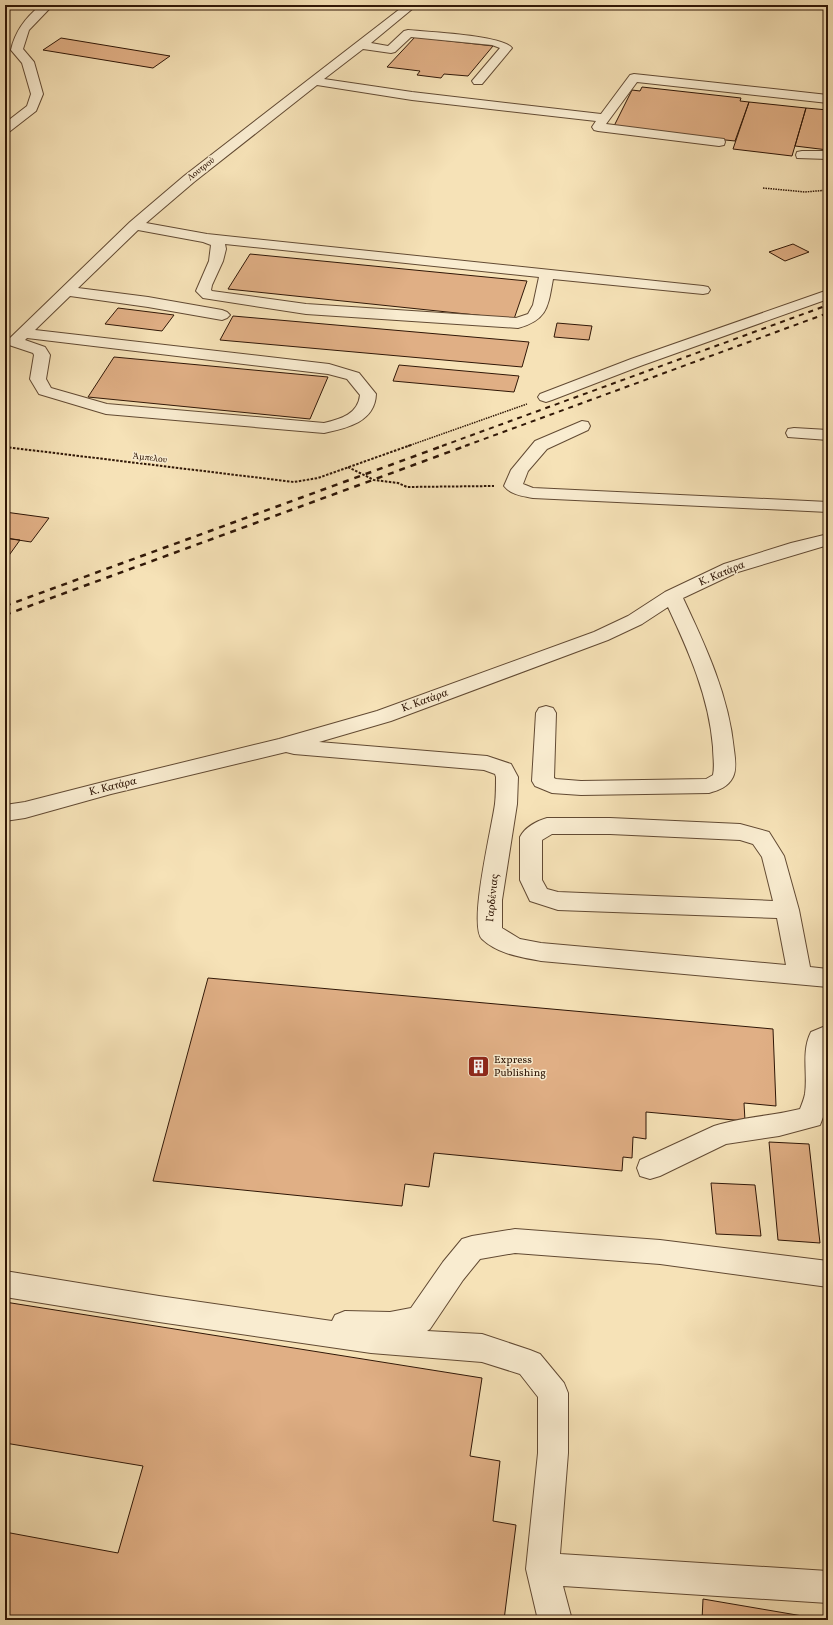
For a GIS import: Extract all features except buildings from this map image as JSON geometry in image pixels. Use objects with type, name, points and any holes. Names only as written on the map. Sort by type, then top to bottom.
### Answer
[{"type":"street","points":[[5,129],[32,108],[35,102],[37,94],[28,62],[17,50],[17,42],[32,18],[48,5]]},
{"type":"street","name":"Λουτρού","points":[[14,342],[135,224],[189,179],[412,5]]},
{"type":"street","points":[[362,45],[391,50],[408,33],[494,42],[504,46],[506,48],[505,50],[478,81]]},
{"type":"street","points":[[719,142],[598,128],[634,78],[828,99]]},
{"type":"street","points":[[313,81],[412,96],[605,118]]},
{"type":"street","points":[[802,155],[828,155]]},
{"type":"street","points":[[135,224],[208,238],[703,290]]},
{"type":"street","points":[[208,238],[218,243],[220,248],[212,272],[204,285],[203,291],[208,295],[298,308],[518,323],[533,317],[541,305],[547,274]]},
{"type":"street","points":[[66,291],[148,302],[222,315]]},
{"type":"street","points":[[546,397],[638,362],[769,309],[828,294]]},
{"type":"street","points":[[14,342],[329,369],[353,376],[368,394],[366,406],[356,416],[341,424],[324,428],[106,409],[45,391],[38,379],[42,355],[39,350],[14,342]]},
{"type":"street","points":[[582,426],[541,445],[520,470],[513,486],[532,493],[828,507]]},
{"type":"street","points":[[794,433],[828,435]]},
{"type":"street","name":"Κ. Κατάρα","points":[[5,813],[25,810],[111,787],[281,746],[384,716],[571,648],[635,620],[672,596],[731,568],[797,547],[828,539]]},
{"type":"street","points":[[546,713],[543,781],[552,786],[581,788],[709,786],[719,782],[724,774],[723,743],[715,700],[692,638],[672,596]]},
{"type":"street","name":"Γαρδένιας","points":[[281,746],[487,763],[503,769],[507,777],[506,804],[490,900],[490,932],[514,947],[542,952],[828,978]]},
{"type":"street","points":[[787,910],[558,901],[538,895],[531,880],[530,837],[547,826],[610,826],[740,832],[761,838],[773,856],[787,910],[800,976]]},
{"type":"street","points":[[650,1168],[723,1134],[779,1125],[812,1117],[818,1094],[817,1062],[820,1039],[828,1035]]},
{"type":"street","points":[[272,1325],[390,1325],[420,1320],[453,1271],[472,1248],[515,1241],[660,1252],[828,1274]]},
{"type":"street","points":[[5,1284],[371,1340],[482,1348],[530,1364],[553,1393],[553,1453],[542,1569],[554,1620]]},
{"type":"street","points":[[542,1569],[828,1587]]},
{"type":"path","points":[[763,188],[806,192],[828,190]]},
{"type":"path","name":"Άμπελου","points":[[5,447],[294,482],[318,478],[546,397]]},
{"type":"path","points":[[348,467],[374,480],[398,483],[407,487],[513,486]]},
{"type":"railway","points":[[442,446],[828,305]]},
{"type":"railway","points":[[465,446],[828,313]]},
{"type":"railway","points":[[5,606],[445,445]]},
{"type":"railway","points":[[5,615],[468,445]]},
{"type":"place","name":"Express Publishing","points":[[479,1066]]}]
